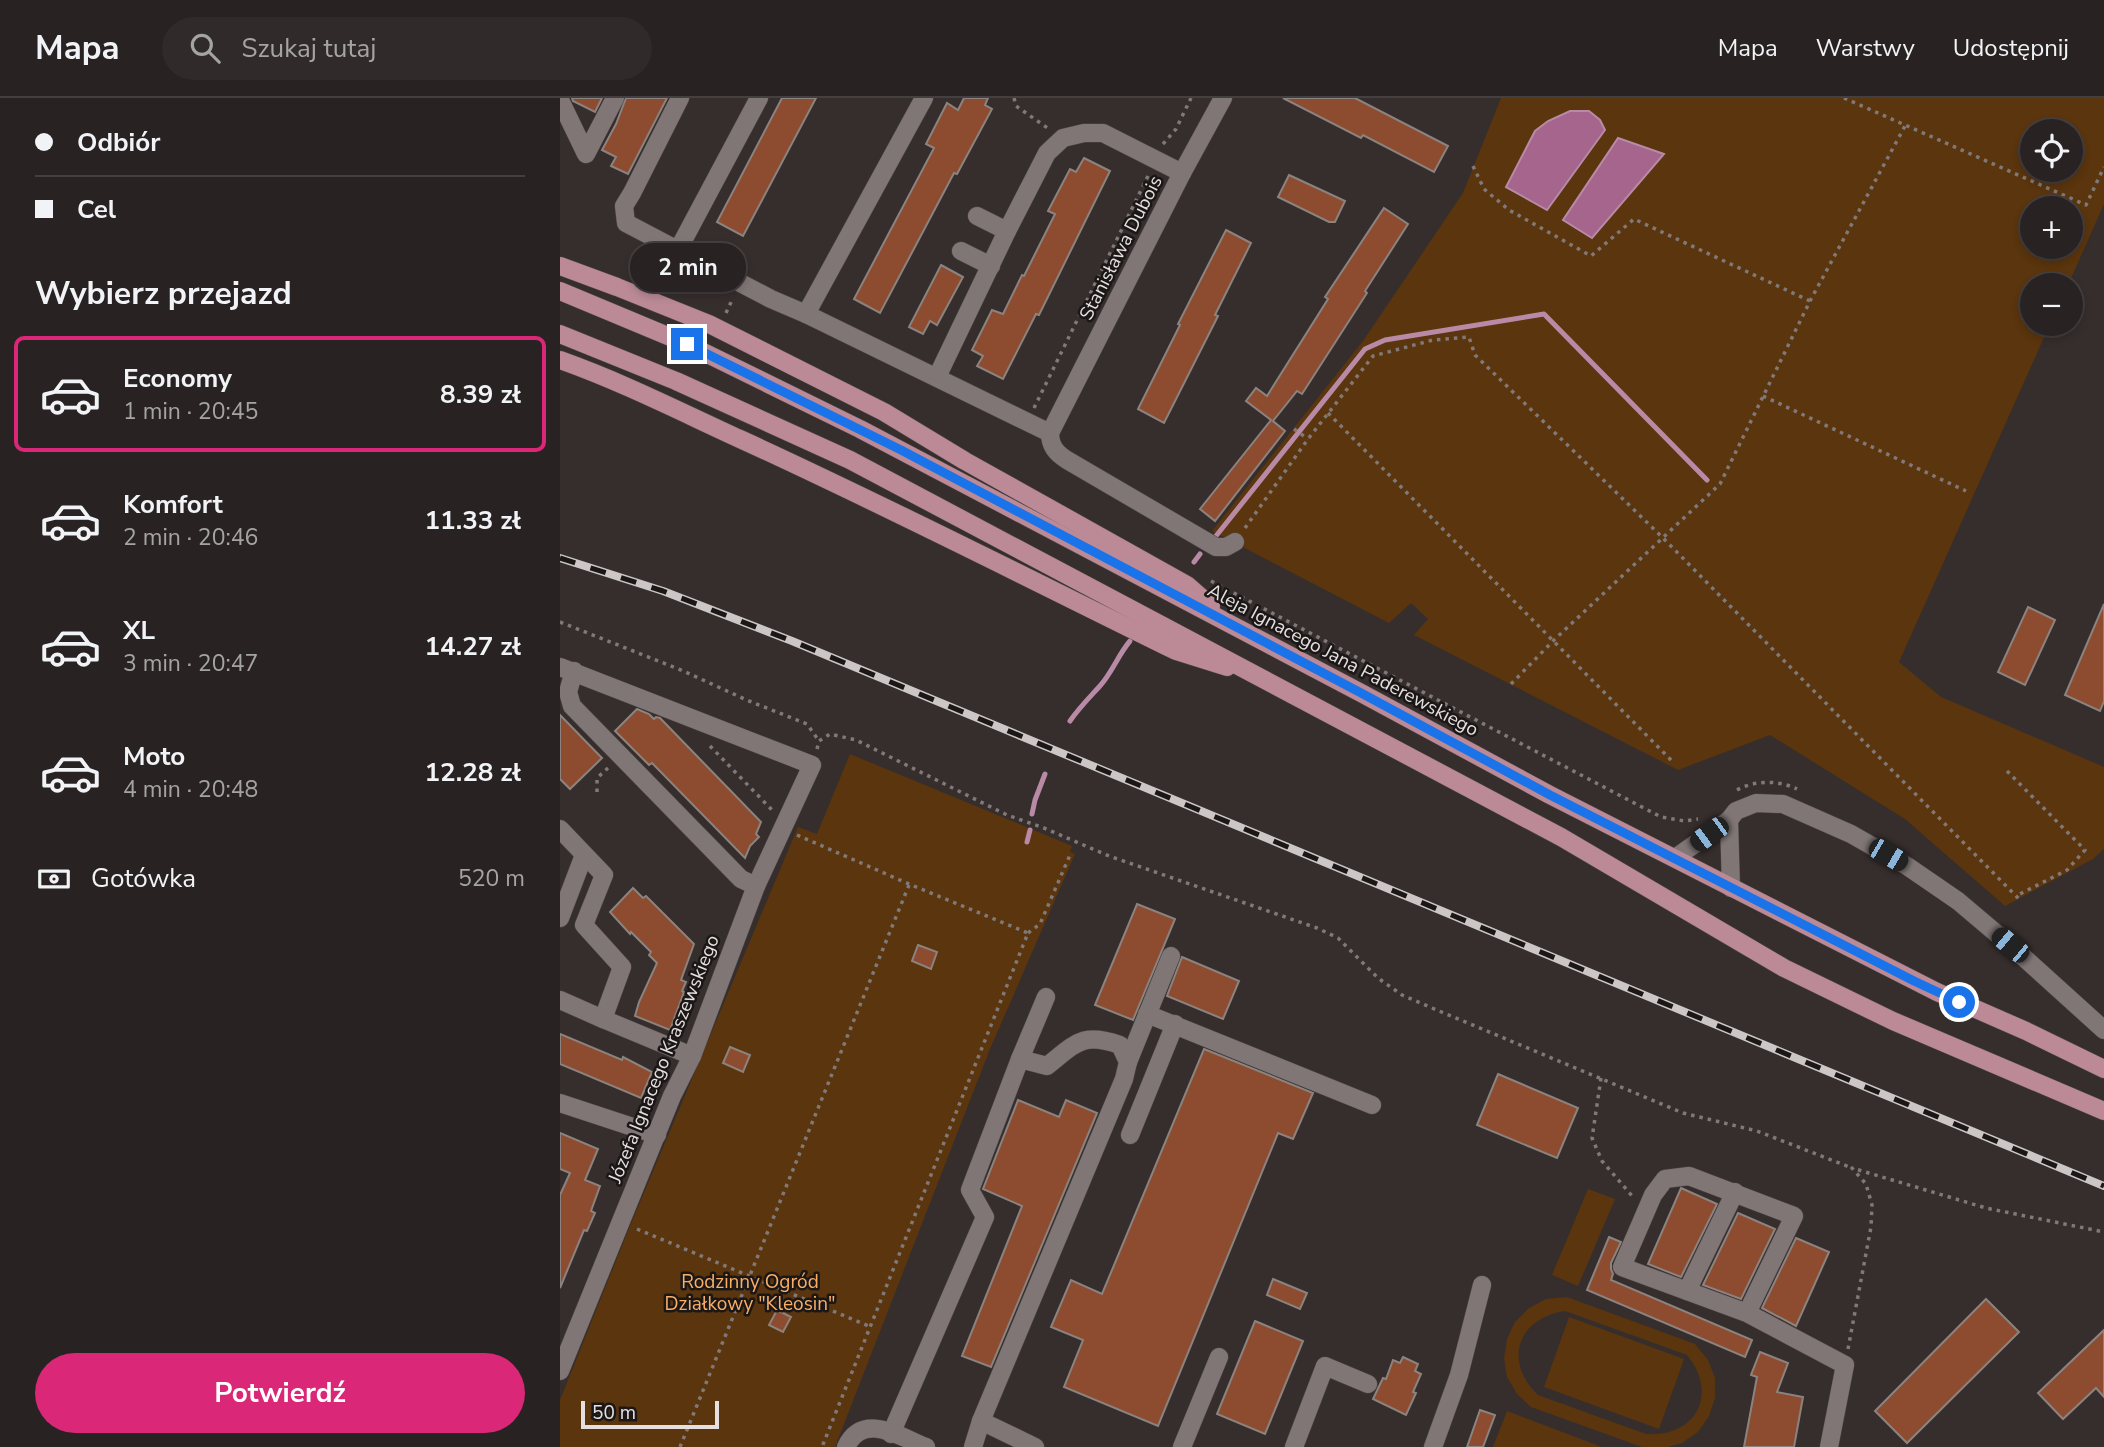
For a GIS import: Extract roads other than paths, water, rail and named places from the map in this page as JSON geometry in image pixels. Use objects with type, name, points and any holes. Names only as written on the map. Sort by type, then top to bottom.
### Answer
[{"type":"main road","points":[[560,266],[709,324],[884,412],[1187,585],[1234,626]]},
{"type":"main road","name":"Aleja Ignacego Jana Paderewskiego","points":[[560,291],[687,344],[848,423],[1550,795],[1937,992],[2104,1069]]},
{"type":"main road","points":[[560,334],[676,381],[850,460],[1561,837],[1784,968],[1893,1021],[2104,1111]]},
{"type":"main road","points":[[560,360],[593,372],[786,461],[1176,651],[1256,674]]},
{"type":"street","points":[[560,100],[586,154],[615,98]]},
{"type":"street","points":[[680,98],[624,206],[626,223],[771,299],[1027,422],[1054,426],[1050,441],[1054,449],[1078,467],[1216,547],[1226,547],[1236,541]]},
{"type":"street","points":[[678,250],[759,98]]},
{"type":"street","points":[[806,314],[924,98]]},
{"type":"street","name":"Stanisława Dubois","points":[[1054,426],[1223,98]]},
{"type":"street","points":[[937,377],[1047,153],[1063,138],[1084,133],[1103,134],[1182,173]]},
{"type":"street","points":[[977,216],[1007,232]]},
{"type":"street","points":[[961,251],[991,266]]},
{"type":"street","points":[[567,669],[572,706],[741,879],[756,886]]},
{"type":"street","name":"Józefa Ignacego Kraszewskiego","points":[[560,1371],[672,1096],[692,1056],[756,886],[812,765],[567,669]]},
{"type":"street","points":[[1675,858],[1729,820],[1736,811],[1756,803],[1783,804],[1851,834],[1907,866],[1958,901],[2104,1030]]},
{"type":"street","points":[[1729,820],[1731,888]]},
{"type":"street","points":[[560,829],[604,875],[584,925],[622,967],[603,1019]]},
{"type":"street","points":[[560,918],[584,855]]},
{"type":"street","points":[[973,1447],[981,1421],[1124,1079],[1128,1062],[1171,956]]},
{"type":"street","points":[[891,1434],[985,1217],[970,1190],[1046,997]]},
{"type":"street","points":[[560,1000],[692,1056]]},
{"type":"street","points":[[1147,1014],[1372,1105]]},
{"type":"street","points":[[1130,1135],[1175,1024]]},
{"type":"street","points":[[1020,1059],[1047,1066],[1085,1039],[1101,1038],[1119,1045],[1128,1062]]},
{"type":"street","points":[[560,1103],[657,1135]]},
{"type":"street","points":[[1747,1313],[1794,1216],[1689,1176],[1665,1180],[1653,1195],[1622,1267],[1747,1313],[1845,1365],[1829,1447]]},
{"type":"street","points":[[1687,1291],[1735,1192]]},
{"type":"street","points":[[1433,1447],[1459,1375],[1482,1285]]},
{"type":"street","points":[[1182,1447],[1219,1357]]},
{"type":"street","points":[[1294,1447],[1325,1366],[1368,1384]]},
{"type":"street","points":[[981,1421],[1035,1447]]},
{"type":"street","points":[[847,1445],[855,1434],[876,1427],[926,1447]]},
{"type":"waterway","points":[[1216,536],[1365,349],[1385,340],[1544,314],[1707,480]]},
{"type":"waterway","points":[[1194,562],[1200,554]]},
{"type":"waterway","points":[[1070,721],[1104,682],[1130,641]]},
{"type":"waterway","points":[[1032,814],[1045,774]]},
{"type":"waterway","points":[[1027,842],[1030,830]]},
{"type":"railway","points":[[560,558],[663,591],[792,641],[2104,1186]]},
{"type":"park label","name":"Rodzinny Ogród Działkowy \"Kleosin\"","points":[[750,1293]]}]
